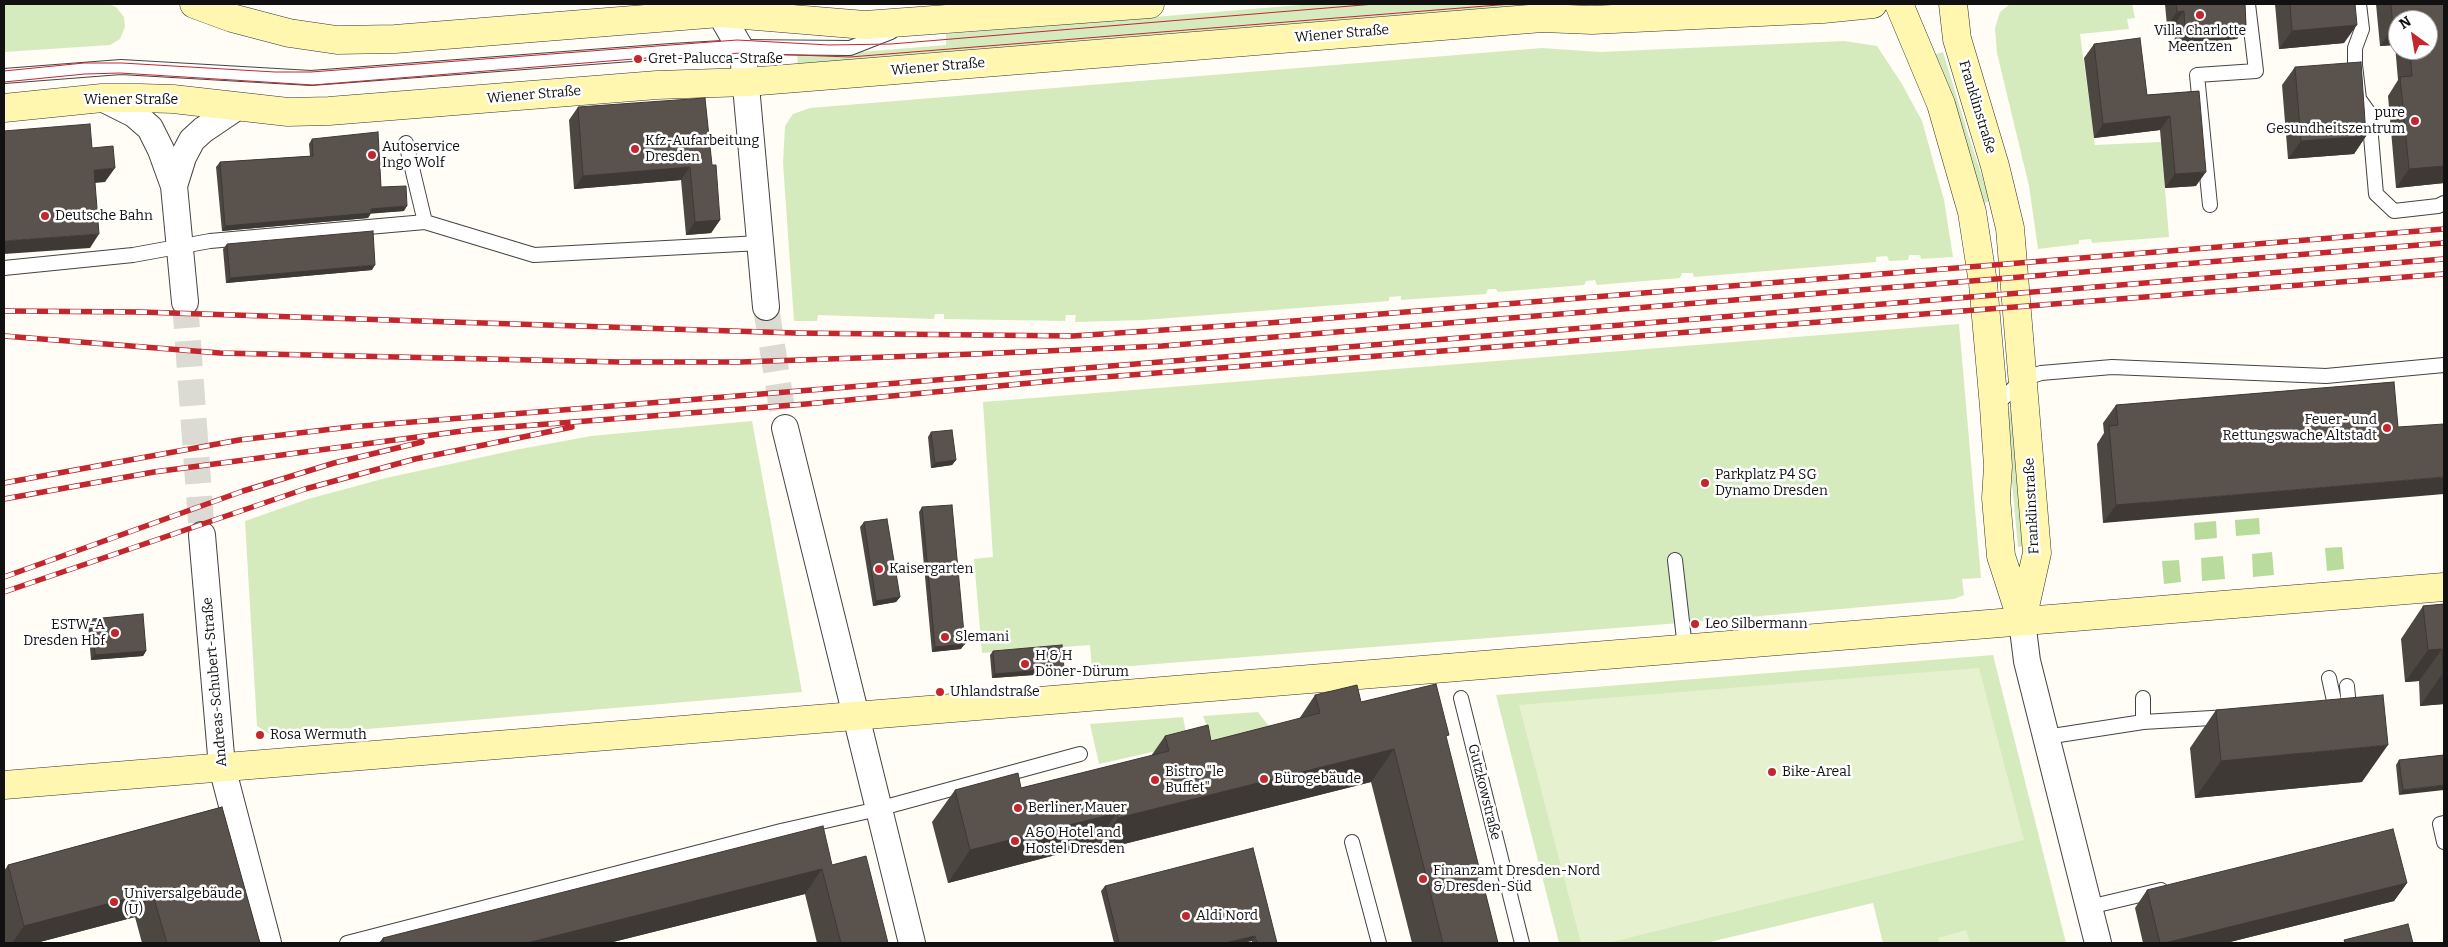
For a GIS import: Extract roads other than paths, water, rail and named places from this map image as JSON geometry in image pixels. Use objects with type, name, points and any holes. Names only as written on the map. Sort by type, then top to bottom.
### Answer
[{"type":"main road","points":[[194,4],[232,18],[289,33],[337,40],[395,39],[720,14],[865,25],[913,23],[1150,4]]},
{"type":"main road","name":"Wiener Straße","points":[[4,108],[102,98],[173,99],[288,112],[329,111],[657,85],[747,82],[1542,18],[1592,20],[1824,9],[1874,4]]},
{"type":"main road","points":[[1899,4],[1941,104],[1972,212],[1984,283],[1998,466],[1996,498],[2001,556],[2022,621]]},
{"type":"main road","name":"Franklinstraße","points":[[1953,4],[1957,39],[1995,166],[2010,228],[2037,553],[2022,621]]},
{"type":"main road","points":[[4,785],[2444,587]]},
{"type":"street","points":[[720,14],[740,47],[747,82],[766,307]]},
{"type":"street","points":[[102,98],[134,114],[150,128],[174,186],[184,302]]},
{"type":"street","points":[[174,186],[183,157],[192,140],[203,130],[238,107]]},
{"type":"street","points":[[785,428],[912,943]]},
{"type":"street","name":"Andreas-Schubert-Straße","points":[[202,535],[222,767],[268,943]]},
{"type":"street","points":[[2022,621],[2027,661],[2098,943]]},
{"type":"lane","points":[[2210,205],[2197,75],[2256,71],[2248,4]]},
{"type":"lane","points":[[2359,4],[2362,29],[2355,48],[2355,65],[2359,99],[2369,113],[2376,194],[2394,211],[2438,206],[2444,202]]},
{"type":"lane","points":[[4,76],[121,68],[311,78],[398,73],[600,55],[740,47],[850,48],[913,23]]},
{"type":"lane","points":[[406,143],[425,222]]},
{"type":"lane","points":[[4,268],[133,255],[210,241],[425,222],[534,255],[760,243]]},
{"type":"lane","points":[[1994,407],[2023,379],[2041,374],[2112,367],[2326,376],[2444,365]]},
{"type":"lane","points":[[1675,560],[1685,648]]},
{"type":"lane","points":[[2330,678],[2336,710]]},
{"type":"lane","points":[[2317,711],[2349,708],[2347,686]]},
{"type":"lane","name":"Gutzkowstraße","points":[[1461,698],[1522,943]]},
{"type":"lane","points":[[2143,722],[2144,698]]},
{"type":"lane","points":[[2046,737],[2143,722],[2240,716]]},
{"type":"lane","points":[[347,943],[878,809],[1080,754]]},
{"type":"lane","points":[[2444,824],[2440,824],[2444,842]]},
{"type":"lane","points":[[1352,842],[1379,943]]},
{"type":"lane","points":[[2089,908],[2174,886]]},
{"type":"tunnel","points":[[185,302],[202,535]]},
{"type":"tunnel","points":[[766,307],[785,428]]},
{"type":"tram line","points":[[4,71],[84,63],[122,63],[275,72],[311,72],[737,40],[829,45],[891,44],[1375,4]]},
{"type":"tram line","points":[[4,82],[85,74],[120,73],[313,85],[671,56],[743,53],[850,57],[1511,4]]},
{"type":"railway","points":[[4,311],[140,312],[795,333],[1073,336],[1268,323],[2444,229]]},
{"type":"railway","points":[[4,336],[220,353],[620,362],[741,362],[975,354],[1162,346],[2444,243]]},
{"type":"railway","points":[[4,483],[239,440],[350,427],[2444,259]]},
{"type":"railway","points":[[4,499],[154,472],[470,430],[806,404],[1052,381],[2444,274]]},
{"type":"railway","points":[[4,592],[305,489],[415,459],[572,427]]},
{"type":"railway","points":[[4,577],[243,491],[334,463],[422,442]]},
{"type":"place","name":"Villa Charlotte Meentzen","points":[[2200,15]]},
{"type":"place","name":"Gret-Palucca-Straße","points":[[638,59]]},
{"type":"place","name":"pure Gesundheitszentrum","points":[[2415,121]]},
{"type":"place","name":"Kfz-Aufarbeitung Dresden","points":[[635,149]]},
{"type":"place","name":"Autoservice Ingo Wolf","points":[[372,155]]},
{"type":"place","name":"Deutsche Bahn","points":[[45,216]]},
{"type":"place","name":"Feuer- und Rettungswache Altstadt","points":[[2387,428]]},
{"type":"place","name":"Parkplatz P4 SG Dynamo Dresden","points":[[1705,483]]},
{"type":"place","name":"Kaisergarten","points":[[879,569]]},
{"type":"place","name":"Leo Silbermann","points":[[1695,624]]},
{"type":"place","name":"ESTW-A Dresden Hbf","points":[[115,633]]},
{"type":"place","name":"Slemani","points":[[945,637]]},
{"type":"place","name":"H & H Döner-Dürum","points":[[1025,664]]},
{"type":"place","name":"Uhlandstraße","points":[[940,692]]},
{"type":"place","name":"Rosa Wermuth","points":[[260,735]]},
{"type":"place","name":"Bike-Areal","points":[[1772,772]]},
{"type":"place","name":"Bürogebäude","points":[[1264,779]]},
{"type":"place","name":"Bistro \"le Buffet\"","points":[[1155,780]]},
{"type":"place","name":"Berliner Mauer","points":[[1018,808]]},
{"type":"place","name":"A&O Hotel and Hostel Dresden","points":[[1015,841]]},
{"type":"place","name":"Finanzamt Dresden-Nord & Dresden-Süd","points":[[1423,879]]},
{"type":"place","name":"Universalgebäude (U)","points":[[114,902]]},
{"type":"place","name":"Aldi Nord","points":[[1186,916]]}]
